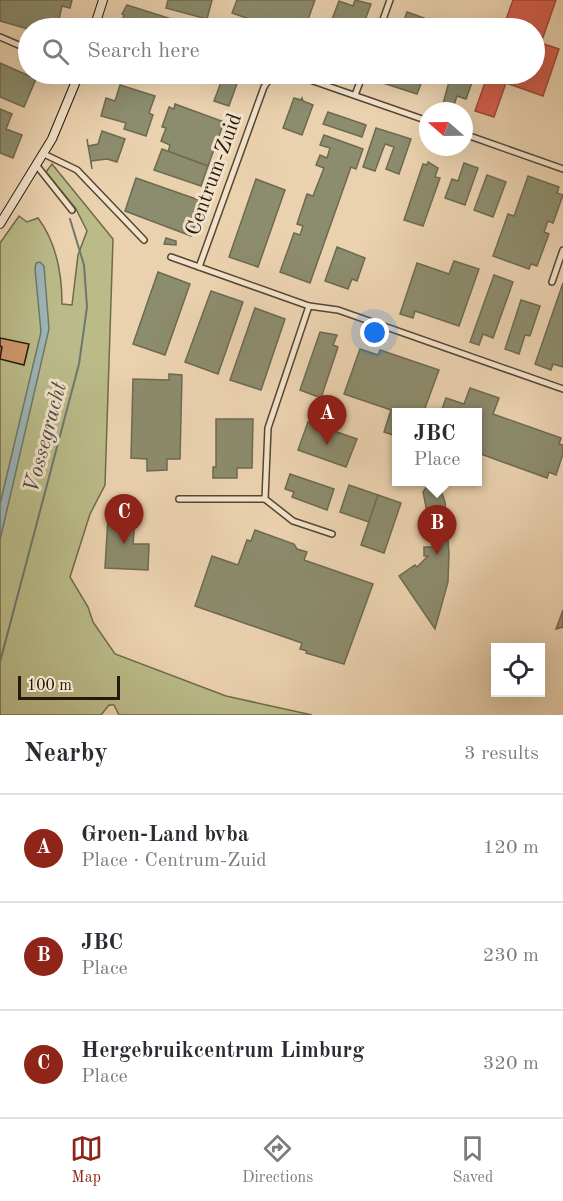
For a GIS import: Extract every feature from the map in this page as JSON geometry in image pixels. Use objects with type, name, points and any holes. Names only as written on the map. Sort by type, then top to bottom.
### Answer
[{"type":"street","points":[[97,18],[102,0]]},
{"type":"street","points":[[384,18],[390,0]]},
{"type":"street","points":[[0,37],[18,45]]},
{"type":"street","points":[[0,225],[44,154],[75,84]]},
{"type":"street","name":"Centrum-Zuid","points":[[199,267],[266,84]]},
{"type":"street","name":"Centrum-Zuid","points":[[323,84],[419,118]]},
{"type":"street","points":[[355,95],[359,84]]},
{"type":"street","points":[[473,137],[563,170]]},
{"type":"street","points":[[44,154],[77,170],[144,240]]},
{"type":"street","points":[[37,166],[72,210]]},
{"type":"street","points":[[552,282],[563,250]]},
{"type":"street","name":"Centrum-Zuid","points":[[171,257],[309,306],[338,310],[563,389]]},
{"type":"street","points":[[265,499],[269,422],[309,306]]},
{"type":"street","points":[[179,500],[265,499],[280,514],[293,521],[332,534]]},
{"type":"green space","points":[[52,164],[113,239],[105,485],[90,514],[70,577],[88,607],[93,622],[115,654],[226,696],[312,715],[119,715],[114,705],[109,705],[101,715],[0,715],[0,243],[19,216],[27,222],[38,218],[54,248],[61,281],[62,304],[72,305],[78,255],[87,231],[76,209],[46,172]]},
{"type":"water","points":[[40,262],[44,266],[49,329],[0,540],[0,504],[41,332],[35,269],[36,263]]},
{"type":"building: Shops","points":[[513,0],[556,0],[545,32],[545,18],[507,18]]},
{"type":"building: Shops","points":[[545,44],[559,49],[543,96],[509,84],[545,84]]},
{"type":"building: Shops","points":[[484,84],[506,84],[494,117],[475,111]]},
{"type":"building: Industry","points":[[0,0],[72,0],[70,8],[62,6],[59,18],[18,18],[18,26],[0,21]]},
{"type":"building: Industry","points":[[168,0],[212,0],[207,18],[166,8]]},
{"type":"building: Industry","points":[[237,0],[315,0],[309,18],[246,18],[232,13]]},
{"type":"building: Industry","points":[[355,0],[371,4],[366,18],[333,18],[339,1],[353,6]]},
{"type":"building: Industry","points":[[127,5],[168,18],[123,18],[122,14]]},
{"type":"building: Industry","points":[[407,12],[424,18],[405,18]]},
{"type":"building: Industry","points":[[0,63],[18,71],[18,84],[34,84],[24,107],[0,97]]},
{"type":"building: Industry","points":[[220,84],[237,84],[229,106],[214,101]]},
{"type":"building: Industry","points":[[386,84],[421,84],[417,94]]},
{"type":"building: Industry","points":[[448,84],[471,84],[466,99],[457,96],[455,102],[444,102]]},
{"type":"building: Industry","points":[[120,85],[155,96],[149,113],[153,115],[146,136],[124,129],[126,123],[101,116],[106,98],[115,101]]},
{"type":"building: Industry","points":[[294,98],[301,100],[302,98],[303,101],[313,105],[302,135],[283,128]]},
{"type":"building: Industry","points":[[175,104],[224,122],[208,166],[168,152],[170,145],[161,141],[166,128],[162,127],[169,107],[174,109]]},
{"type":"building: Industry","points":[[0,109],[12,114],[6,129],[22,135],[13,158],[0,153]]},
{"type":"building: Industry","points":[[328,112],[366,125],[362,137],[323,124]]},
{"type":"building: Industry","points":[[376,128],[411,139],[399,174],[386,169],[394,147],[385,144],[375,171],[363,167]]},
{"type":"building: Industry","points":[[102,131],[125,139],[117,162],[107,159],[91,161],[92,169],[88,146],[98,144]]},
{"type":"building: Industry","points":[[324,135],[363,149],[356,169],[351,167],[310,283],[280,272],[294,233],[300,235],[303,226],[297,224],[307,194],[313,196],[324,168],[316,165],[320,155],[327,158],[330,148],[320,145]]},
{"type":"building: Industry","points":[[162,149],[208,166],[201,186],[154,170]]},
{"type":"building: Industry","points":[[428,162],[438,168],[435,177],[440,178],[423,226],[404,220],[423,164],[427,165]]},
{"type":"building: Industry","points":[[464,163],[478,168],[465,205],[445,198],[452,179],[458,181]]},
{"type":"building: Industry","points":[[487,175],[506,182],[493,217],[474,210]]},
{"type":"building: Industry","points":[[528,176],[559,187],[557,193],[563,195],[553,223],[548,221],[544,232],[549,234],[537,266],[531,264],[529,269],[493,256],[508,214],[514,216]]},
{"type":"building: Industry","points":[[136,178],[199,200],[192,218],[197,220],[191,236],[125,211]]},
{"type":"building: Industry","points":[[256,179],[285,190],[258,267],[229,257]]},
{"type":"building: Industry","points":[[166,238],[176,241],[176,245],[164,244]]},
{"type":"building: Industry","points":[[337,247],[365,258],[357,281],[352,279],[348,289],[325,281]]},
{"type":"building: Industry","points":[[454,261],[479,269],[459,326],[415,311],[413,318],[400,314],[417,263],[449,274]]},
{"type":"building: Industry","points":[[158,272],[190,284],[165,355],[133,344]]},
{"type":"building: Industry","points":[[494,275],[513,282],[493,338],[483,334],[479,345],[470,342]]},
{"type":"building: Industry","points":[[563,283],[563,367],[553,364],[551,370],[535,364]]},
{"type":"building: Industry","points":[[211,291],[243,302],[218,374],[185,362]]},
{"type":"building: Industry","points":[[521,300],[540,306],[530,336],[525,335],[519,354],[505,349]]},
{"type":"building: Industry","points":[[255,308],[285,319],[261,390],[230,380]]},
{"type":"building: Industry","points":[[320,332],[337,335],[333,345],[338,347],[321,398],[300,390]]},
{"type":"building: Industry","points":[[360,349],[378,355],[380,350],[439,370],[425,408],[392,408],[392,435],[384,432],[391,410],[344,394]]},
{"type":"building: Industry","points":[[169,374],[182,375],[180,459],[167,459],[167,470],[147,471],[147,459],[131,458],[133,379],[169,380]]},
{"type":"building: Industry","points":[[470,388],[499,398],[493,414],[561,438],[559,444],[563,445],[563,454],[556,475],[549,472],[547,478],[482,454],[482,408],[442,408],[446,398],[464,404]]},
{"type":"building: Industry","points":[[216,419],[253,419],[252,468],[237,468],[237,478],[213,478],[213,467],[216,467]]},
{"type":"building: Industry","points":[[308,422],[357,439],[346,467],[298,450]]},
{"type":"building: Industry","points":[[290,474],[334,489],[327,510],[292,497],[294,492],[285,489]]},
{"type":"building: Industry","points":[[349,485],[378,495],[369,522],[340,512]]},
{"type":"building: Industry","points":[[427,486],[439,486],[445,502],[449,553],[448,582],[435,629],[399,576],[415,565],[417,567],[428,556],[424,556],[424,547],[434,547],[423,492]]},
{"type":"building: Industry","points":[[378,495],[401,503],[384,553],[361,545]]},
{"type":"building: Industry","points":[[108,518],[135,519],[133,544],[149,544],[148,570],[105,568]]},
{"type":"building: Industry","points":[[255,530],[294,544],[297,549],[307,552],[304,560],[373,584],[344,664],[306,653],[307,651],[300,649],[302,643],[195,606],[212,556],[238,565],[247,540],[251,541]]},
{"type":"building: Industry","points":[[563,610],[563,627],[556,629]]},
{"type":"building: Other","points":[[0,338],[29,344],[24,365],[0,359],[2,347]]},
{"type":"waterway","name":"Vossegracht","points":[[0,662],[79,364],[87,307],[84,265],[70,219]]},
{"type":"place","name":"Groen-Land bvba","points":[[327,445]]},
{"type":"place","name":"Hergebruikcentrum Limburg","points":[[124,544]]},
{"type":"place","name":"JBC","points":[[437,555]]}]
